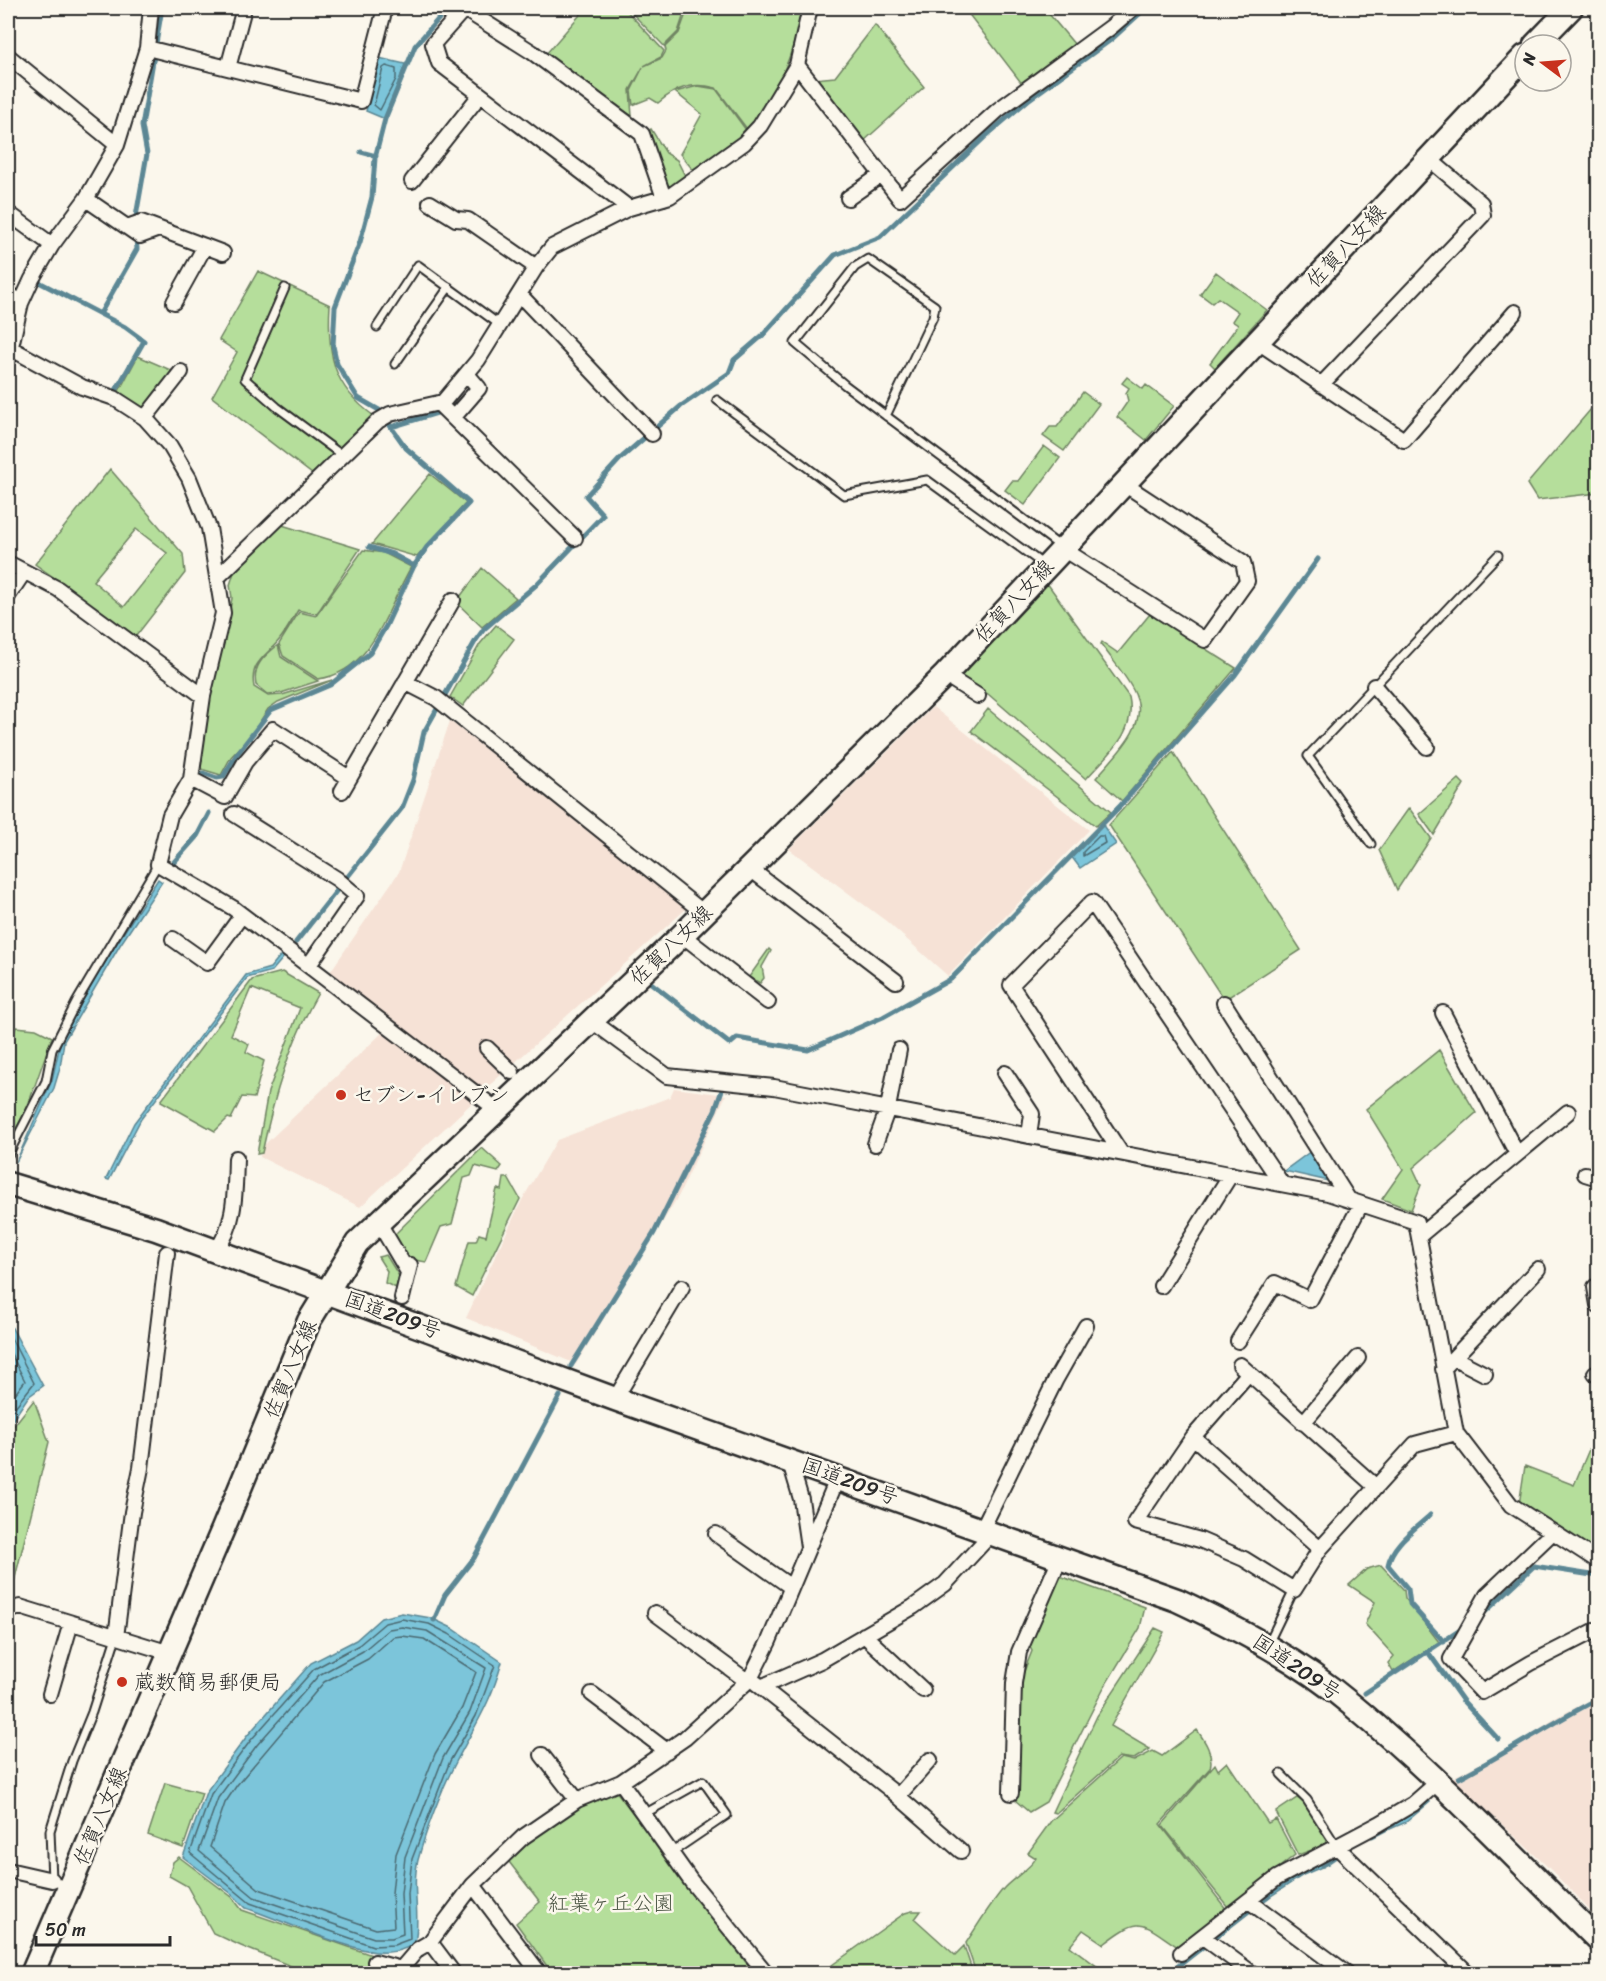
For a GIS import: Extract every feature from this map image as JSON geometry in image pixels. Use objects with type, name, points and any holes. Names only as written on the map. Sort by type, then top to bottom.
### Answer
[{"type":"main road","points":[[1547,33],[1571,8]]},
{"type":"main road","name":"佐賀八女線","points":[[32,1974],[61,1883],[170,1653],[309,1321],[357,1243],[496,1109],[592,1022],[945,675],[1513,69]]},
{"type":"main road","name":"国道209号","points":[[8,1184],[156,1229],[615,1399],[789,1459],[1177,1600],[1241,1630],[1352,1704],[1438,1782],[1599,1940]]},
{"type":"street","points":[[151,8],[147,48],[117,145],[86,199],[52,244],[21,303],[10,354],[82,387],[114,398],[145,418],[170,446],[189,478],[209,528],[224,613],[203,696],[192,779],[170,815],[158,864],[242,915],[496,1109]]},
{"type":"street","points":[[228,68],[244,8]]},
{"type":"street","points":[[147,48],[361,101],[385,8]]},
{"type":"street","points":[[629,208],[439,63],[434,44],[464,8],[532,52],[642,134],[664,198]]},
{"type":"street","points":[[218,577],[378,421],[390,414],[443,402],[467,374],[536,267],[552,247],[629,208],[664,198],[680,190],[744,143],[760,126],[797,65],[810,8]]},
{"type":"street","points":[[797,65],[900,199],[998,110],[1111,27],[1133,8]]},
{"type":"street","points":[[8,56],[117,145]]},
{"type":"street","points":[[412,181],[480,94]]},
{"type":"street","points":[[1321,385],[1483,215],[1481,203],[1428,158]]},
{"type":"street","points":[[848,198],[881,175]]},
{"type":"street","points":[[86,199],[140,236],[159,230],[223,253]]},
{"type":"street","points":[[430,203],[456,219],[468,220],[536,267]]},
{"type":"street","points":[[8,213],[52,244]]},
{"type":"street","points":[[174,302],[205,246]]},
{"type":"street","points":[[8,293],[21,303]]},
{"type":"street","points":[[520,295],[652,434]]},
{"type":"street","points":[[1258,342],[1404,440],[1515,312]]},
{"type":"street","points":[[145,418],[182,372]]},
{"type":"street","points":[[453,418],[478,388],[467,374]]},
{"type":"street","points":[[438,403],[575,538]]},
{"type":"street","points":[[1063,549],[1204,640],[1247,581],[1243,562],[1124,484]]},
{"type":"street","points":[[8,563],[58,589],[203,696]]},
{"type":"street","points":[[8,596],[24,572]]},
{"type":"street","points":[[192,779],[225,797],[245,762],[273,729],[346,785],[453,600]]},
{"type":"street","points":[[945,675],[978,696]]},
{"type":"street","points":[[405,682],[436,698],[704,913]]},
{"type":"street","points":[[1374,686],[1427,747]]},
{"type":"street","points":[[234,814],[338,879],[357,896],[309,965]]},
{"type":"street","points":[[749,868],[896,981]]},
{"type":"street","points":[[1121,1153],[1011,985],[1092,902],[1282,1184]]},
{"type":"street","points":[[173,939],[207,963],[242,915]]},
{"type":"street","points":[[682,935],[768,1002]]},
{"type":"street","points":[[1224,1003],[1355,1202]]},
{"type":"street","points":[[1443,1013],[1517,1154]]},
{"type":"street","points":[[592,1022],[667,1076],[774,1086],[1231,1174],[1355,1202],[1416,1222],[1456,1432],[1511,1505],[1599,1560]]},
{"type":"street","points":[[487,1048],[512,1072]]},
{"type":"street","points":[[875,1144],[888,1108],[899,1050]]},
{"type":"street","points":[[1005,1073],[1032,1114],[1029,1136]]},
{"type":"street","points":[[1419,1236],[1568,1112]]},
{"type":"street","points":[[216,1251],[224,1236],[235,1200],[236,1158]]},
{"type":"street","points":[[1161,1286],[1231,1174]]},
{"type":"street","points":[[1585,1174],[1599,1178]]},
{"type":"street","points":[[1238,1341],[1275,1283],[1310,1300],[1355,1202]]},
{"type":"street","points":[[379,1222],[409,1268],[402,1298]]},
{"type":"street","points":[[116,1637],[141,1468],[167,1253]]},
{"type":"street","points":[[1443,1369],[1538,1269]]},
{"type":"street","points":[[615,1399],[682,1287]]},
{"type":"street","points":[[1595,1287],[1599,1305]]},
{"type":"street","points":[[375,1962],[401,1969],[418,1949],[430,1942],[473,1885],[523,1837],[577,1800],[621,1782],[667,1751],[752,1682],[822,1660],[913,1607],[945,1584],[987,1531],[1056,1379],[1086,1326]]},
{"type":"street","points":[[1304,1423],[1358,1358]]},
{"type":"street","points":[[1454,1358],[1485,1374]]},
{"type":"street","points":[[1376,1487],[1244,1369],[1193,1437],[1136,1522],[1200,1540],[1244,1559],[1294,1590],[1320,1549],[1415,1444],[1456,1432]]},
{"type":"street","points":[[1193,1437],[1320,1549]]},
{"type":"street","points":[[789,1459],[801,1499],[808,1548]]},
{"type":"street","points":[[752,1682],[838,1477]]},
{"type":"street","points":[[1553,1532],[1487,1594],[1451,1659],[1482,1692],[1531,1663],[1599,1629]]},
{"type":"street","points":[[716,1534],[791,1587]]},
{"type":"street","points":[[1011,1793],[1014,1683],[1019,1652],[1060,1558]]},
{"type":"street","points":[[8,1611],[20,1606],[170,1653]]},
{"type":"street","points":[[655,1613],[752,1682],[898,1796],[961,1851]]},
{"type":"street","points":[[50,1694],[71,1623]]},
{"type":"street","points":[[864,1635],[923,1690]]},
{"type":"street","points":[[592,1694],[667,1751]]},
{"type":"street","points":[[542,1755],[577,1800]]},
{"type":"street","points":[[898,1796],[930,1760]]},
{"type":"street","points":[[621,1782],[670,1853],[767,1974]]},
{"type":"street","points":[[1181,1953],[1277,1878],[1413,1804],[1438,1782]]},
{"type":"street","points":[[1337,1847],[1462,1971]]},
{"type":"street","points":[[8,1870],[61,1883]]},
{"type":"street","points":[[473,1885],[540,1974]]},
{"type":"street","points":[[1249,1901],[1348,1974]]},
{"type":"street","points":[[1203,1937],[1253,1974]]},
{"type":"street","points":[[430,1942],[454,1974]]},
{"type":"lane","points":[[886,416],[933,317],[935,306],[868,259],[855,267],[795,343],[886,416],[1063,549]]},
{"type":"lane","points":[[377,327],[418,265],[500,325]]},
{"type":"lane","points":[[395,364],[449,287]]},
{"type":"lane","points":[[285,288],[245,379],[343,456]]},
{"type":"lane","points":[[717,400],[844,495],[927,480],[1046,566]]},
{"type":"lane","points":[[1371,844],[1308,756],[1498,555]]},
{"type":"lane","points":[[8,1155],[46,1081],[52,1050],[76,1001],[158,864]]},
{"type":"lane","points":[[1267,1646],[1294,1590]]},
{"type":"lane","points":[[61,1883],[51,1831],[72,1761],[93,1712],[116,1637]]},
{"type":"lane","points":[[1281,1774],[1307,1800],[1337,1847]]},
{"type":"lane","points":[[644,1814],[703,1781],[727,1815],[670,1853]]},
{"type":"shaded area","points":[[933,707],[1089,830],[948,976],[886,921],[789,849]]},
{"type":"shaded area","points":[[450,721],[686,909],[482,1092],[330,972],[399,872]]},
{"type":"shaded area","points":[[383,1032],[474,1101],[360,1207],[260,1157],[262,1147]]},
{"type":"shaded area","points":[[674,1088],[726,1095],[679,1195],[576,1364],[466,1318],[522,1200],[557,1140],[670,1097]]},
{"type":"shaded area","points":[[1598,1696],[1598,1919],[1551,1870],[1452,1778],[1504,1751],[1561,1715]]},
{"type":"green space","points":[[586,8],[624,8],[664,51],[661,57],[644,66],[662,58],[666,51],[665,47],[679,33],[688,8],[803,8],[795,42],[783,72],[768,101],[747,129],[716,88],[685,87],[658,103],[650,98],[633,105],[631,91],[643,67],[630,90],[632,116],[545,55]]},
{"type":"green space","points":[[627,8],[686,8],[678,32],[664,46]]},
{"type":"green space","points":[[964,8],[1044,8],[1075,45],[1023,85]]},
{"type":"green space","points":[[875,25],[924,87],[864,141],[813,79],[835,77]]},
{"type":"green space","points":[[698,86],[716,89],[746,130],[736,142],[694,171],[680,154],[702,114],[675,92]]},
{"type":"green space","points":[[651,129],[666,153],[677,160],[686,178],[668,189],[648,132]]},
{"type":"green space","points":[[258,271],[330,305],[330,339],[335,368],[349,393],[374,416],[312,474],[212,397],[237,352],[219,340]]},
{"type":"green space","points":[[1216,272],[1267,310],[1215,368],[1210,363],[1238,325],[1232,321],[1238,312],[1218,298],[1212,303],[1200,294]]},
{"type":"green space","points":[[138,356],[173,371],[174,376],[147,412],[118,393]]},
{"type":"green space","points":[[1127,377],[1143,389],[1146,385],[1174,406],[1146,440],[1117,417],[1128,401],[1126,393],[1129,388],[1122,383]]},
{"type":"green space","points":[[1083,392],[1099,404],[1064,451],[1043,436],[1050,427],[1057,427]]},
{"type":"green space","points":[[1597,402],[1598,493],[1537,500],[1527,484]]},
{"type":"green space","points":[[1044,446],[1060,458],[1025,505],[1005,490],[1012,481],[1018,481]]},
{"type":"green space","points":[[110,469],[183,554],[185,573],[136,636],[35,564]],"holes":[[[136,529],[167,553],[124,607],[93,581]]]},
{"type":"green space","points":[[430,474],[466,503],[417,557],[372,544]]},
{"type":"green space","points":[[282,525],[360,549],[316,614],[298,610],[280,639],[257,665],[253,678],[254,687],[268,696],[282,695],[332,680],[278,702],[268,709],[250,737],[231,757],[221,775],[201,769],[207,708],[225,637],[232,598],[230,585],[235,569]]},
{"type":"green space","points":[[363,550],[384,553],[411,567],[386,619],[365,651],[337,674],[318,679],[283,656],[279,644],[299,612],[316,616]]},
{"type":"green space","points":[[482,568],[516,598],[482,627],[456,602]]},
{"type":"green space","points":[[1047,583],[1129,697],[1129,722],[1124,732],[1111,752],[1086,779],[988,694],[959,675]]},
{"type":"green space","points":[[1150,614],[1236,668],[1122,801],[1096,778],[1128,740],[1138,718],[1138,706],[1128,681],[1101,644],[1102,642],[1118,653]]},
{"type":"green space","points":[[496,625],[514,639],[463,706],[450,697],[480,644]]},
{"type":"green space","points":[[278,645],[281,657],[318,681],[281,693],[267,694],[256,685],[256,672],[260,662]]},
{"type":"green space","points":[[988,709],[1111,812],[1096,826],[971,731]]},
{"type":"green space","points":[[1173,752],[1301,950],[1224,1000],[1109,825]]},
{"type":"green space","points":[[1459,779],[1464,784],[1434,835],[1419,814]]},
{"type":"green space","points":[[1409,808],[1431,838],[1397,890],[1379,850]]},
{"type":"green space","points":[[769,949],[771,951],[762,967],[764,978],[760,983],[749,977]]},
{"type":"green space","points":[[282,972],[318,993],[291,1051],[277,1091],[262,1153],[257,1154],[268,1092],[300,1008],[251,988],[231,1035],[249,1044],[246,1052],[264,1061],[254,1098],[242,1097],[231,1119],[228,1118],[215,1131],[161,1101],[252,980]]},
{"type":"green space","points":[[16,1027],[36,1029],[52,1037],[26,1111],[8,1143],[8,1048]]},
{"type":"green space","points":[[1439,1050],[1476,1113],[1413,1168],[1421,1185],[1411,1210],[1382,1199],[1403,1169],[1366,1109]]},
{"type":"green space","points":[[482,1148],[502,1166],[498,1172],[475,1166],[471,1176],[464,1178],[452,1224],[441,1227],[426,1262],[404,1258],[391,1238]]},
{"type":"green space","points":[[504,1178],[508,1178],[520,1199],[472,1296],[456,1287],[469,1241],[476,1241],[479,1234],[486,1236],[497,1189],[502,1190]]},
{"type":"green space","points":[[386,1255],[399,1276],[396,1288],[385,1283],[387,1271],[378,1257]]},
{"type":"green space","points":[[34,1400],[49,1442],[11,1594],[8,1595],[8,1433]]},
{"type":"green space","points":[[1598,1442],[1598,1556],[1519,1505],[1525,1466],[1574,1485],[1590,1447],[1596,1448]]},
{"type":"green space","points":[[1381,1565],[1404,1590],[1405,1598],[1439,1642],[1393,1672],[1388,1663],[1394,1656],[1365,1624],[1375,1602],[1349,1585],[1367,1569]]},
{"type":"green space","points":[[1060,1576],[1145,1607],[1140,1628],[1103,1689],[1046,1802],[1029,1812],[1016,1801],[1021,1679],[1032,1651],[1029,1645]]},
{"type":"green space","points":[[1155,1628],[1164,1632],[1111,1726],[1150,1749],[1134,1759],[1119,1757],[1056,1813],[1052,1812],[1097,1716]]},
{"type":"green space","points":[[1197,1730],[1210,1753],[1210,1768],[1160,1824],[1227,1910],[1178,1947],[1148,1927],[1141,1925],[1126,1929],[1104,1944],[1083,1930],[1070,1946],[1106,1973],[976,1973],[966,1943],[1004,1888],[1026,1870],[1036,1858],[1028,1853],[1051,1821],[1121,1758],[1134,1761],[1153,1751],[1162,1756]]},
{"type":"green space","points":[[1227,1762],[1268,1823],[1276,1819],[1295,1855],[1228,1907],[1162,1825],[1215,1764],[1218,1770]]},
{"type":"green space","points":[[165,1783],[202,1793],[183,1848],[148,1835]]},
{"type":"green space","name":"紅葉ヶ丘公園","points":[[613,1787],[754,1973],[552,1973],[516,1923],[540,1902],[506,1858],[553,1820]]},
{"type":"green space","points":[[1297,1798],[1306,1803],[1331,1843],[1298,1855],[1276,1812]]},
{"type":"green space","points":[[179,1857],[232,1897],[242,1910],[372,1955],[372,1963],[393,1974],[308,1973],[213,1933],[187,1886],[169,1876],[173,1862]]},
{"type":"green space","points":[[921,1911],[915,1919],[955,1955],[964,1946],[973,1973],[825,1973],[832,1965],[905,1913]]},
{"type":"water","points":[[379,58],[405,64],[401,75],[404,76],[385,119],[366,111]]},
{"type":"water","points":[[1102,824],[1116,844],[1080,868],[1071,856]]},
{"type":"water","points":[[158,879],[162,882],[120,945],[64,1041],[54,1088],[16,1162],[52,1080],[61,1040],[96,976]]},
{"type":"water","points":[[281,955],[284,957],[272,971],[247,978],[141,1119],[109,1180],[106,1179],[134,1123],[246,975],[270,968]]},
{"type":"water","points":[[1311,1151],[1333,1182],[1284,1171]]},
{"type":"water","points":[[8,1324],[43,1386],[28,1397],[8,1427]]},
{"type":"water","points":[[402,1613],[431,1618],[452,1628],[502,1662],[487,1703],[434,1810],[421,1848],[416,1870],[417,1932],[415,1942],[400,1950],[375,1952],[339,1942],[246,1908],[232,1894],[183,1857],[206,1792],[247,1736],[311,1663],[356,1640],[381,1618]]},
{"type":"water","points":[[1428,1800],[1430,1802],[1406,1822],[1390,1829],[1388,1825],[1405,1818]]},
{"type":"water","points":[[1327,1862],[1329,1864],[1303,1875],[1265,1900],[1264,1898],[1307,1870]]},
{"type":"waterway","points":[[135,222],[147,154],[142,126],[162,8]]},
{"type":"waterway","points":[[203,773],[217,778],[223,777],[237,754],[271,710],[330,685],[370,653],[386,626],[414,566],[427,547],[469,503],[406,448],[379,410],[358,398],[337,364],[333,346],[335,307],[360,242],[372,197],[375,158],[385,119],[415,46],[448,8]]},
{"type":"waterway","points":[[296,942],[402,808],[413,780],[424,732],[476,640],[484,629],[536,585],[603,515],[586,496],[620,459],[681,406],[729,373],[734,360],[763,335],[835,255],[880,237],[987,135],[1028,100],[1112,39],[1146,8]]},
{"type":"waterway","points":[[361,152],[376,156]]},
{"type":"waterway","points":[[100,314],[137,249],[136,237]]},
{"type":"waterway","points":[[39,282],[125,327],[144,341],[115,392]]},
{"type":"waterway","points":[[391,427],[437,413]]},
{"type":"waterway","points":[[369,547],[392,554],[414,566]]},
{"type":"waterway","points":[[651,983],[730,1044],[737,1038],[808,1050],[883,1017],[951,979],[1121,805],[1235,675],[1318,559]]},
{"type":"waterway","points":[[174,862],[197,836],[209,813]]},
{"type":"waterway","points":[[571,1366],[654,1233],[715,1110],[722,1090]]},
{"type":"waterway","points":[[434,1620],[445,1595],[474,1558],[560,1396]]},
{"type":"waterway","points":[[1430,1515],[1399,1544],[1390,1557],[1388,1565],[1408,1589],[1410,1604],[1444,1642]]},
{"type":"waterway","points":[[1481,1616],[1534,1566],[1598,1576]]},
{"type":"waterway","points":[[1365,1693],[1463,1628]]},
{"type":"waterway","points":[[1428,1652],[1463,1701],[1498,1739]]},
{"type":"waterway","points":[[1459,1778],[1598,1699]]},
{"type":"waterway","points":[[1372,1836],[1393,1825]]},
{"type":"waterway","points":[[1323,1865],[1355,1843]]},
{"type":"waterway","points":[[1168,1974],[1268,1896]]},
{"type":"place","name":"セブン-イレブン","points":[[341,1095]]},
{"type":"place","name":"蔵数簡易郵便局","points":[[122,1682]]}]
